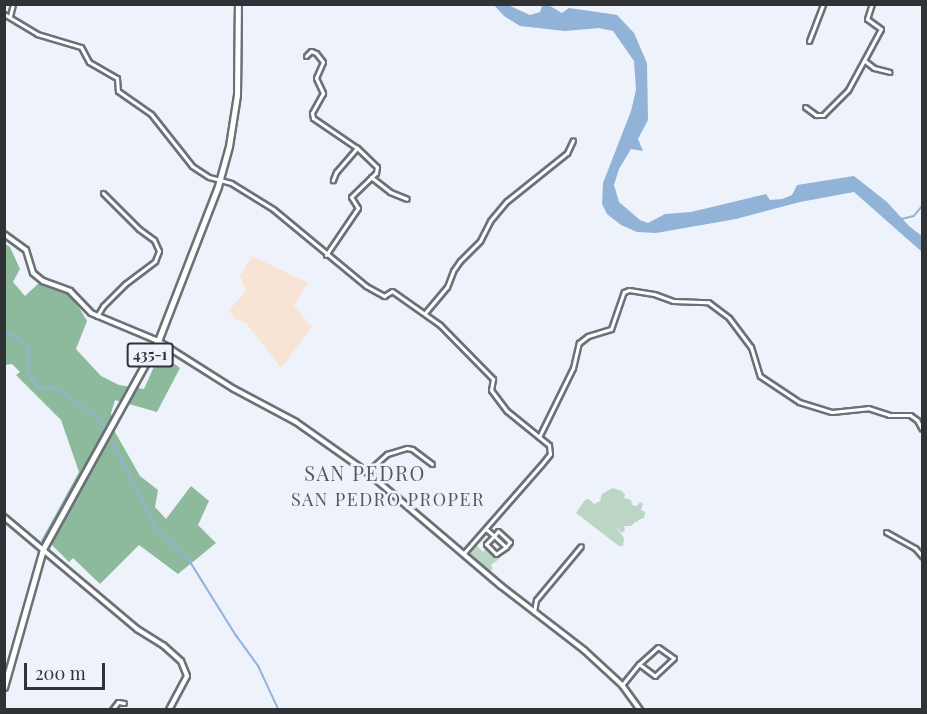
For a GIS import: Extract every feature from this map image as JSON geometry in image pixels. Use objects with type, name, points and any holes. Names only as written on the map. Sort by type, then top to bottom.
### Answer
[{"type":"main road","name":"435-1","points":[[4,687],[43,549],[158,341],[220,180],[237,95],[238,4]]},
{"type":"street","points":[[9,16],[13,4]]},
{"type":"street","points":[[809,41],[822,4]]},
{"type":"street","points":[[805,107],[820,116],[825,114],[845,94],[881,29],[867,19],[872,4]]},
{"type":"street","points":[[4,14],[37,34],[81,47],[89,62],[117,78],[118,91],[153,116],[192,166],[234,186],[273,209],[348,274],[382,296],[392,291],[425,314],[454,338],[493,379],[490,390],[507,411],[549,445],[550,454],[463,554]]},
{"type":"street","points":[[306,56],[311,51],[316,52],[323,62],[316,78],[323,93],[312,113],[313,118],[357,148],[377,166],[371,177],[351,196],[358,208],[326,255]]},
{"type":"street","points":[[865,61],[874,68],[890,72]]},
{"type":"street","points":[[425,314],[447,287],[460,261],[480,241],[490,221],[507,201],[567,153],[573,140]]},
{"type":"street","points":[[333,180],[336,171],[357,148]]},
{"type":"street","points":[[371,177],[390,192],[407,199]]},
{"type":"street","points":[[97,316],[118,291],[155,261],[159,251],[154,240],[139,230],[103,193]]},
{"type":"street","points":[[4,234],[26,250],[31,271],[38,278],[70,291],[88,311],[158,341],[234,389],[296,422],[367,472],[463,554],[584,650],[622,685],[640,710]]},
{"type":"street","points":[[539,436],[573,368],[579,343],[588,336],[611,329],[624,292],[628,290],[654,294],[673,301],[708,302],[729,318],[747,342],[760,376],[799,402],[832,412],[868,408],[889,415],[910,415],[918,420],[922,429]]},
{"type":"street","points":[[367,472],[387,454],[407,448],[412,449],[432,464]]},
{"type":"street","points":[[5,519],[146,637],[166,648],[184,665],[187,673],[186,680],[170,710]]},
{"type":"street","points":[[486,529],[506,547]]},
{"type":"street","points":[[499,531],[510,542],[506,547],[496,554],[486,544],[499,531]]},
{"type":"street","points":[[886,532],[915,548],[922,556]]},
{"type":"street","points":[[534,612],[538,605],[536,600],[580,546]]},
{"type":"street","points":[[622,685],[639,664],[658,647],[674,658],[656,676],[639,664]]},
{"type":"street","points":[[112,710],[118,702],[124,703]]},
{"type":"shaded area","points":[[252,256],[308,283],[294,306],[312,327],[281,368],[245,322],[235,319],[229,310],[246,291],[240,276]]},
{"type":"green space","points":[[4,243],[10,247],[20,269],[13,282],[25,296],[39,283],[67,293],[80,309],[87,321],[76,349],[101,376],[119,385],[144,389],[160,353],[180,368],[157,412],[115,400],[111,413],[115,432],[140,476],[158,490],[155,507],[166,519],[191,486],[209,501],[198,525],[216,543],[178,574],[139,545],[100,584],[73,558],[69,562],[50,543],[47,546],[41,541],[79,472],[61,420],[16,375],[20,372],[12,364],[5,365]]},
{"type":"green space","points":[[613,488],[622,491],[624,498],[631,500],[632,505],[637,506],[640,502],[643,504],[641,510],[645,512],[644,518],[638,520],[638,523],[636,521],[631,526],[624,526],[625,530],[622,533],[615,526],[624,538],[623,546],[619,546],[576,513],[585,500],[589,499],[594,504],[600,501],[602,494]]},
{"type":"green space","points":[[474,543],[483,552],[486,548],[499,559],[491,565],[493,568],[487,574],[480,567],[482,565],[480,562],[477,565],[465,554]]},
{"type":"water","points":[[494,5],[508,5],[530,15],[540,12],[542,6],[550,6],[562,13],[569,8],[617,15],[634,33],[647,63],[648,120],[638,139],[643,151],[631,149],[619,169],[614,185],[619,202],[640,220],[648,223],[665,214],[691,212],[766,194],[770,200],[782,199],[792,195],[797,185],[854,176],[887,202],[909,226],[922,236],[922,252],[854,192],[800,202],[736,219],[656,233],[637,232],[621,225],[607,214],[602,204],[603,183],[631,111],[636,90],[634,61],[613,31],[599,28],[565,31],[520,26],[504,16]]},
{"type":"waterway","points":[[901,219],[914,216],[922,206]]},
{"type":"waterway","points":[[4,334],[15,336],[28,347],[30,376],[39,389],[55,387],[94,414],[104,426]]},
{"type":"waterway","points":[[113,443],[156,528],[188,558],[236,635],[259,667],[279,710]]},
{"type":"district","name":"SAN PEDRO","points":[[365,472]]},
{"type":"district","name":"SAN PEDRO PROPER","points":[[388,499]]}]
